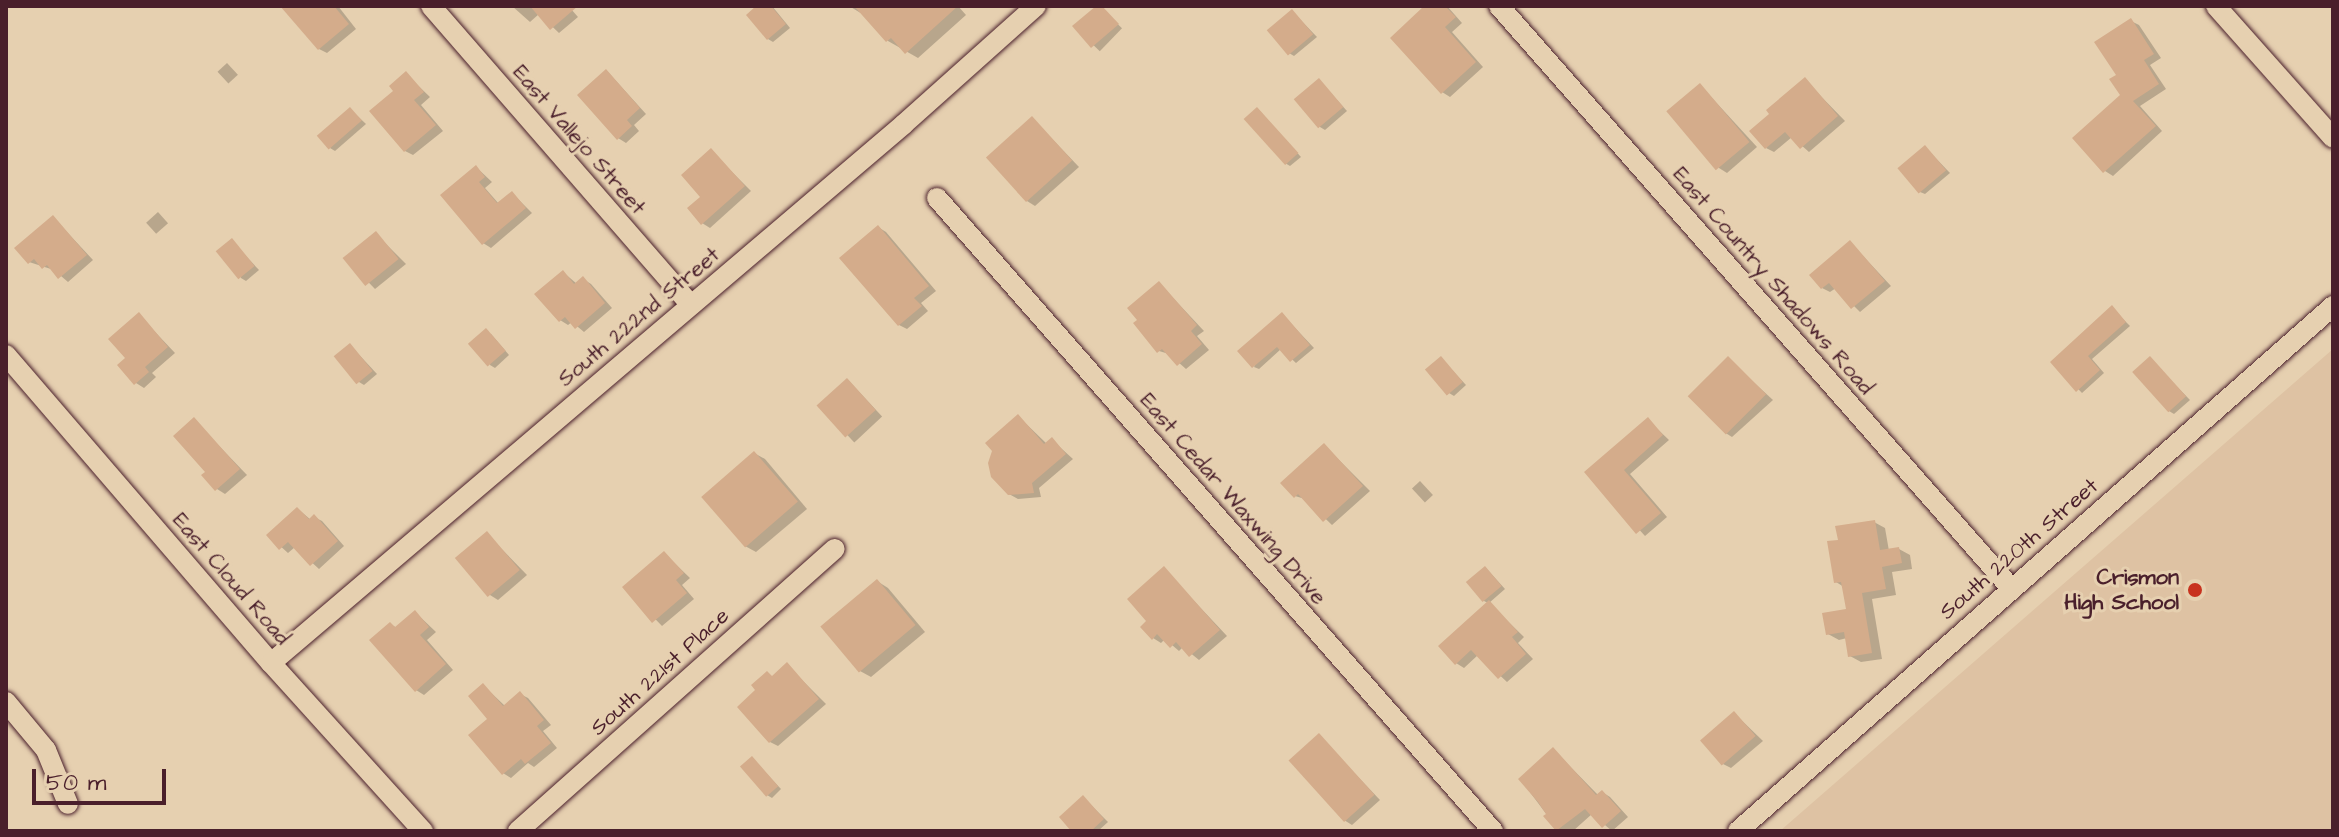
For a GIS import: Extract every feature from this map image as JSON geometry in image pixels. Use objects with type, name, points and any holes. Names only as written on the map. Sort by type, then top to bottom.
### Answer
[{"type":"street","name":"East Vallejo Street","points":[[431,6],[691,305]]},
{"type":"street","name":"South 222nd Street","points":[[271,663],[1036,6]]},
{"type":"street","name":"East Country Shadows Road","points":[[1499,6],[2011,588]]},
{"type":"street","points":[[2216,6],[2333,138]]},
{"type":"street","name":"East Cedar Waxwing Drive","points":[[937,198],[1493,831]]},
{"type":"street","name":"South 220th Street","points":[[1738,831],[2333,306]]},
{"type":"street","name":"East Cloud Road","points":[[6,355],[271,663],[423,831]]},
{"type":"street","name":"South 221st Place","points":[[518,831],[834,549]]},
{"type":"street","points":[[6,702],[46,750],[68,804]]},
{"type":"shaded area","name":"Crismon High School","points":[[2333,349],[2333,831],[1780,831]]},
{"type":"building","points":[[280,6],[334,6],[349,24],[318,50]]},
{"type":"building","points":[[530,6],[578,6],[550,30]]},
{"type":"building","points":[[756,6],[771,6],[786,24],[767,40],[746,15]]},
{"type":"building","points":[[854,6],[958,6],[905,54],[891,38],[886,42]]},
{"type":"building","points":[[1096,6],[1102,6],[1119,24],[1091,48],[1072,26]]},
{"type":"building","points":[[1424,6],[1445,6],[1456,17],[1445,27],[1476,62],[1441,94],[1390,38]]},
{"type":"building","points":[[1292,9],[1313,34],[1288,55],[1267,30]]},
{"type":"building","points":[[2131,18],[2154,54],[2144,60],[2159,84],[2133,101],[2156,126],[2103,173],[2072,138],[2120,95],[2109,79],[2116,75],[2094,42]]},
{"type":"building","points":[[606,69],[640,108],[627,120],[632,126],[617,140],[577,95]]},
{"type":"building","points":[[406,71],[424,92],[414,100],[436,125],[404,152],[369,111],[393,91],[389,86]]},
{"type":"building","points":[[1805,77],[1838,116],[1800,149],[1785,132],[1765,149],[1749,131],[1769,114],[1766,110]]},
{"type":"building","points":[[1319,78],[1343,107],[1318,128],[1294,99]]},
{"type":"building","points":[[1700,83],[1749,142],[1716,170],[1666,111]]},
{"type":"building","points":[[350,107],[362,121],[329,149],[317,136]]},
{"type":"building","points":[[1257,107],[1298,153],[1285,165],[1244,119]]},
{"type":"building","points":[[1032,116],[1072,161],[1026,202],[986,157]]},
{"type":"building","points":[[1925,145],[1946,170],[1919,193],[1897,168]]},
{"type":"building","points":[[711,148],[745,186],[701,225],[687,208],[700,197],[681,175]]},
{"type":"building","points":[[476,165],[485,177],[479,182],[497,203],[512,191],[526,208],[482,245],[440,195]]},
{"type":"building","points":[[53,215],[87,255],[58,279],[47,265],[42,269],[34,259],[28,264],[14,248]]},
{"type":"building","points":[[878,225],[929,286],[914,298],[922,306],[898,326],[839,258]]},
{"type":"building","points":[[376,231],[399,259],[365,286],[343,258]]},
{"type":"building","points":[[232,238],[255,266],[238,279],[216,251]]},
{"type":"building","points":[[1850,240],[1885,281],[1851,309],[1829,283],[1821,289],[1809,275]]},
{"type":"building","points":[[563,270],[574,284],[583,276],[605,303],[575,329],[565,317],[559,322],[534,294]]},
{"type":"building","points":[[1159,281],[1197,325],[1191,331],[1202,344],[1177,366],[1162,349],[1157,353],[1133,323],[1137,320],[1127,308]]},
{"type":"building","points":[[2112,305],[2126,322],[2088,356],[2100,370],[2076,392],[2050,362]]},
{"type":"building","points":[[139,312],[168,347],[145,367],[149,372],[134,385],[117,365],[125,358],[108,339]]},
{"type":"building","points":[[1282,312],[1310,345],[1290,362],[1277,347],[1252,368],[1237,351]]},
{"type":"building","points":[[486,328],[506,351],[488,366],[468,344]]},
{"type":"building","points":[[350,343],[373,371],[356,384],[334,356]]},
{"type":"building","points":[[1441,356],[1463,382],[1447,396],[1425,369]]},
{"type":"building","points":[[1728,356],[1766,394],[1726,434],[1688,396]]},
{"type":"building","points":[[2150,356],[2186,396],[2168,412],[2132,372]]},
{"type":"building","points":[[847,378],[876,410],[845,437],[817,405]]},
{"type":"building","points":[[1018,414],[1044,444],[1052,437],[1066,454],[1032,483],[1034,493],[1008,495],[991,477],[988,463],[992,451],[985,443]]},
{"type":"building","points":[[194,417],[240,469],[215,491],[201,475],[205,472],[173,436]]},
{"type":"building","points":[[1648,417],[1663,435],[1624,470],[1661,513],[1636,534],[1584,472]]},
{"type":"building","points":[[1324,443],[1363,486],[1323,522],[1298,494],[1294,498],[1280,483]]},
{"type":"building","points":[[754,451],[798,502],[745,547],[701,497]]},
{"type":"building","points":[[297,507],[309,519],[314,514],[338,541],[310,566],[288,542],[279,550],[266,535]]},
{"type":"building","points":[[1875,520],[1880,550],[1899,547],[1902,563],[1882,567],[1886,589],[1862,593],[1872,653],[1848,657],[1844,632],[1826,635],[1822,613],[1846,609],[1841,582],[1834,583],[1827,541],[1838,540],[1835,526]]},
{"type":"building","points":[[487,531],[520,570],[488,597],[455,558]]},
{"type":"building","points":[[664,551],[684,573],[676,580],[687,593],[652,623],[622,587]]},
{"type":"building","points":[[1164,566],[1220,630],[1189,657],[1176,642],[1170,648],[1157,634],[1152,640],[1140,627],[1146,621],[1127,599]]},
{"type":"building","points":[[1485,566],[1502,586],[1483,602],[1466,582]]},
{"type":"building","points":[[877,579],[916,625],[859,673],[820,627]]},
{"type":"building","points":[[1489,600],[1518,632],[1512,637],[1526,654],[1498,679],[1471,650],[1455,665],[1438,646]]},
{"type":"building","points":[[415,610],[429,627],[420,635],[446,664],[415,692],[369,640],[390,622],[395,627]]},
{"type":"building","points":[[787,662],[819,699],[769,743],[737,707],[755,690],[751,685],[767,671],[772,676]]},
{"type":"building","points":[[483,683],[503,706],[520,691],[544,720],[537,726],[551,743],[525,764],[521,759],[502,775],[468,735],[487,719],[468,696]]},
{"type":"building","points":[[1734,711],[1756,736],[1722,765],[1700,741]]},
{"type":"building","points":[[1319,733],[1375,795],[1344,822],[1289,760]]},
{"type":"building","points":[[1553,747],[1596,795],[1602,790],[1621,811],[1602,828],[1585,809],[1556,831],[1543,816],[1546,814],[1538,802],[1518,779]]},
{"type":"building","points":[[752,756],[778,786],[766,797],[740,766]]},
{"type":"building","points":[[1083,795],[1104,819],[1091,831],[1071,831],[1059,817]]},
{"type":"place","name":"Crismon High School","points":[[2195,590]]}]
